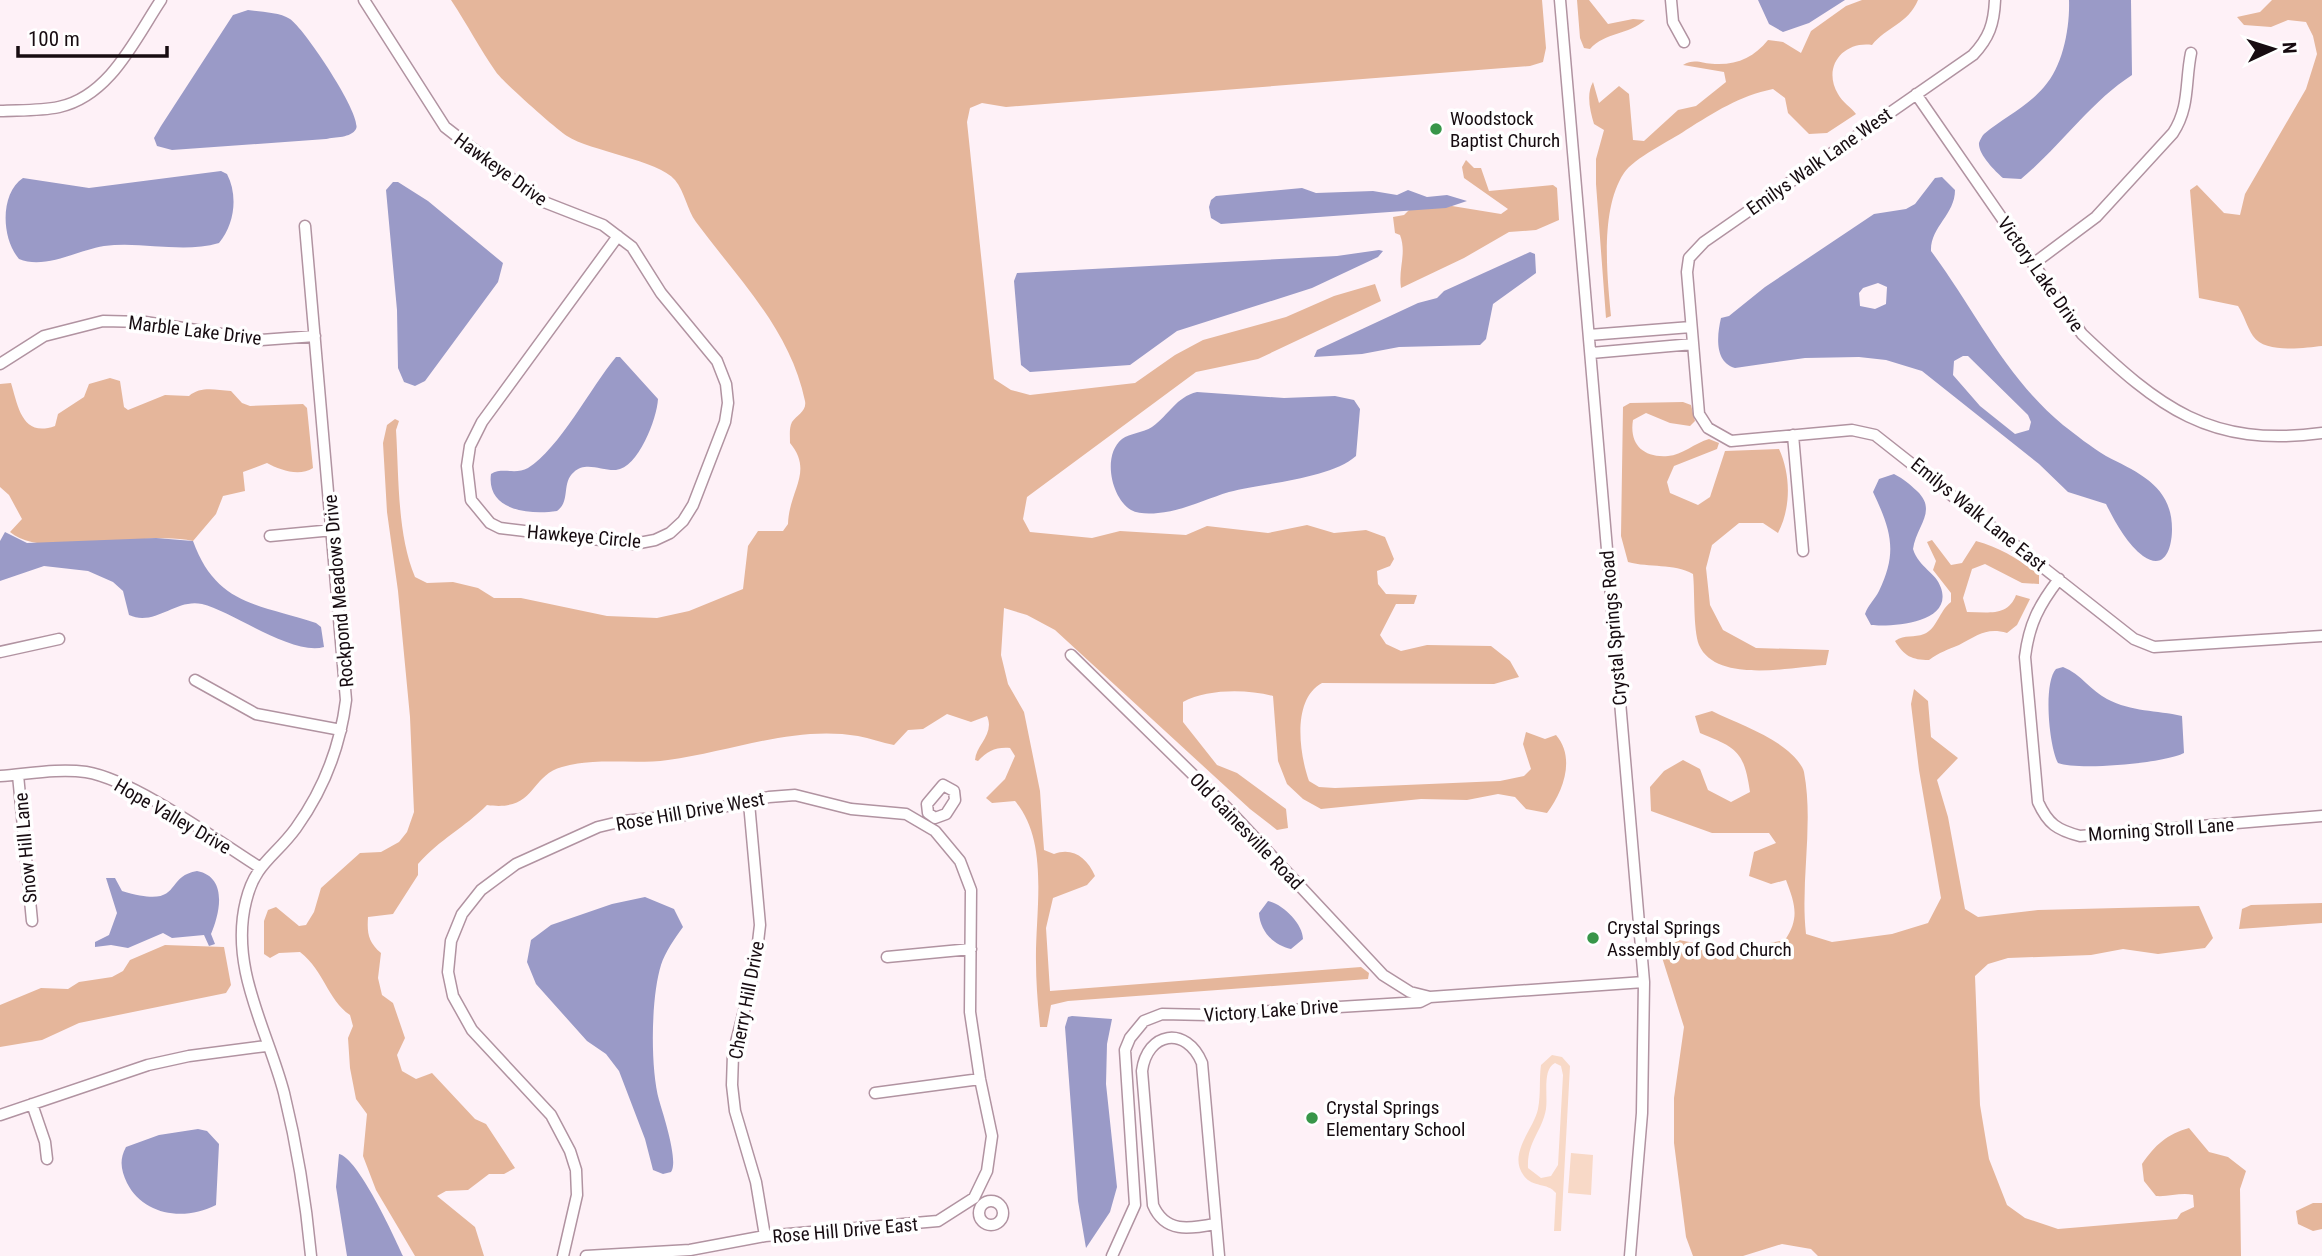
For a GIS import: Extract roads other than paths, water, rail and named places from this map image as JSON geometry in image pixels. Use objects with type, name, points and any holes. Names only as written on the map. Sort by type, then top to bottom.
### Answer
[{"type":"street","points":[[0,111],[59,107],[96,90],[119,64],[161,0]]},
{"type":"street","name":"Hawkeye Drive","points":[[364,0],[445,127],[539,200],[588,218],[618,236]]},
{"type":"street","name":"Crystal Springs Road","points":[[1560,0],[1644,982],[1642,1114],[1630,1256]]},
{"type":"street","points":[[1671,0],[1673,22],[1684,42]]},
{"type":"street","name":"Emilys Walk Lane West","points":[[1693,344],[1687,272],[1689,258],[1704,242],[1973,55],[1987,40],[1994,18],[1995,0]]},
{"type":"street","points":[[2032,264],[2095,217],[2173,133],[2183,118],[2188,96],[2191,53]]},
{"type":"street","name":"Victory Lake Drive","points":[[1916,94],[2082,334],[2166,407],[2208,425],[2259,437],[2322,433]]},
{"type":"street","name":"Rockpond Meadows Drive","points":[[305,226],[346,677],[341,730],[317,797],[294,830],[259,867],[246,901],[242,942],[253,1000],[266,1046],[283,1090],[311,1256]]},
{"type":"street","name":"Hawkeye Circle","points":[[618,236],[632,247],[661,293],[717,361],[726,384],[729,403],[725,422],[693,505],[683,521],[670,533],[655,540],[634,544],[500,528],[479,513],[471,500],[467,466],[470,446],[482,422],[618,236]]},
{"type":"street","name":"Marble Lake Drive","points":[[0,364],[44,336],[103,321],[145,322],[261,340],[315,336]]},
{"type":"street","points":[[1589,335],[1691,327]]},
{"type":"street","points":[[1591,353],[1693,344]]},
{"type":"street","name":"Emilys Walk Lane East","points":[[1693,344],[1699,414],[1707,428],[1731,441],[1852,430],[1875,435],[2134,639],[2154,647],[2171,648],[2322,636]]},
{"type":"street","points":[[1793,435],[1803,551]]},
{"type":"street","points":[[270,536],[333,530]]},
{"type":"street","name":"Morning Stroll Lane","points":[[2059,579],[2036,609],[2028,634],[2025,657],[2038,802],[2047,821],[2060,831],[2080,836],[2322,816]]},
{"type":"street","points":[[0,652],[59,639]]},
{"type":"street","name":"Old Gainesville Road","points":[[1070,655],[1228,809],[1383,975],[1410,992],[1430,997]]},
{"type":"street","points":[[195,680],[256,714],[341,730]]},
{"type":"street","name":"Hope Valley Drive","points":[[0,776],[67,771],[119,782],[259,867]]},
{"type":"street","name":"Snow Hill Lane","points":[[18,775],[32,921]]},
{"type":"street","name":"Rose Hill Drive West","points":[[564,1256],[577,1195],[576,1170],[570,1151],[559,1127],[538,1098],[492,1053],[461,1014],[448,972],[449,951],[462,915],[481,890],[516,864],[611,824],[685,815],[794,795],[851,808],[906,814],[928,820],[965,870],[971,890],[971,949]]},
{"type":"street","name":"Cherry Hill Drive","points":[[749,803],[760,925],[755,968],[733,1054],[732,1085],[735,1111],[756,1182],[765,1236]]},
{"type":"street","points":[[875,1093],[979,1079],[970,1013],[971,949],[887,957]]},
{"type":"street","name":"Victory Lake Drive","points":[[1112,1256],[1135,1205],[1125,1050],[1130,1038],[1144,1021],[1162,1014],[1208,1015],[1420,1002],[1430,997],[1644,982]]},
{"type":"street","points":[[1215,1224],[1181,1229],[1164,1223],[1153,1205],[1142,1071],[1144,1056],[1150,1047],[1163,1039],[1187,1041],[1196,1050],[1202,1063],[1219,1256]]},
{"type":"street","points":[[0,1115],[162,1062],[266,1046]]},
{"type":"street","name":"Rose Hill Drive East","points":[[586,1256],[690,1250],[765,1236],[938,1221],[978,1202],[987,1171],[992,1146],[989,1110],[979,1079]]},
{"type":"street","points":[[32,1104],[45,1142],[47,1159]]},
{"type":"water","points":[[1758,0],[1845,0],[1809,23],[1783,32],[1769,24]]},
{"type":"water","points":[[2069,0],[2131,0],[2132,75],[2088,112],[2021,179],[2003,178],[1984,157],[1979,142],[1984,134],[2030,101],[2051,78],[2064,46]]},
{"type":"water","points":[[248,10],[281,15],[297,26],[319,54],[342,91],[356,121],[354,132],[347,136],[326,139],[172,150],[157,146],[154,138],[233,15]]},
{"type":"water","points":[[221,171],[227,174],[234,200],[229,227],[219,243],[191,247],[104,246],[50,261],[29,262],[19,259],[9,240],[6,228],[7,205],[15,185],[23,178],[89,188]]},
{"type":"water","points":[[1942,177],[1955,190],[1951,207],[1934,235],[1931,251],[2007,364],[2042,406],[2089,445],[2141,475],[2160,491],[2171,514],[2172,529],[2169,549],[2162,559],[2157,561],[2143,556],[2117,525],[2106,504],[2068,492],[2039,464],[1922,371],[1886,360],[1859,357],[1805,358],[1735,368],[1723,360],[1718,340],[1721,318],[1729,316],[1765,287],[1874,214],[1906,209],[1915,204],[1935,178]],"holes":[[[1878,283],[1887,287],[1886,304],[1875,309],[1860,306],[1859,293],[1863,288]],[[1968,356],[2028,415],[2031,422],[2029,430],[2015,434],[1980,406],[1953,375],[1954,361]]]},
{"type":"water","points":[[393,182],[398,182],[428,201],[503,263],[498,282],[425,381],[415,386],[404,382],[398,368],[397,310],[386,190]]},
{"type":"water","points":[[1302,188],[1316,193],[1373,191],[1397,195],[1408,190],[1427,197],[1447,195],[1467,201],[1446,208],[1221,224],[1211,218],[1209,207],[1216,196]]},
{"type":"water","points":[[1383,251],[1378,257],[1312,288],[1177,331],[1130,365],[1030,372],[1021,365],[1014,281],[1017,273],[1337,256]]},
{"type":"water","points":[[1530,252],[1535,254],[1536,273],[1493,304],[1486,339],[1480,345],[1399,347],[1362,354],[1314,357],[1317,350],[1418,303],[1437,298],[1444,291]]},
{"type":"water","points":[[616,357],[620,357],[658,399],[650,430],[639,452],[632,461],[616,470],[584,467],[574,472],[568,481],[564,502],[557,511],[523,511],[503,503],[495,496],[491,486],[491,474],[523,470],[540,459],[563,432]]},
{"type":"water","points":[[1197,392],[1284,398],[1335,396],[1354,400],[1360,409],[1356,456],[1345,464],[1314,475],[1229,492],[1176,510],[1148,514],[1131,510],[1118,496],[1114,486],[1111,465],[1116,446],[1125,437],[1152,427],[1178,402]]},
{"type":"water","points":[[1894,474],[1917,491],[1926,505],[1913,549],[1919,561],[1939,583],[1942,600],[1938,609],[1930,616],[1919,620],[1893,625],[1871,625],[1865,614],[1885,577],[1890,553],[1888,530],[1873,492],[1879,479]]},
{"type":"water","points":[[5,532],[27,543],[156,538],[193,541],[214,578],[227,590],[258,606],[316,623],[321,627],[324,647],[296,645],[202,604],[183,605],[148,618],[129,615],[123,591],[113,582],[88,571],[44,566],[0,581],[0,541]]},
{"type":"water","points":[[2063,667],[2101,696],[2116,703],[2135,709],[2182,716],[2184,753],[2159,760],[2122,765],[2084,766],[2058,763],[2050,729],[2049,700],[2052,676],[2056,669]]},
{"type":"water","points":[[197,871],[214,880],[217,888],[219,906],[211,934],[215,944],[209,946],[204,935],[172,938],[163,933],[128,948],[111,945],[95,947],[95,942],[109,935],[117,913],[106,878],[115,878],[122,891],[155,897],[164,895],[186,874]]},
{"type":"water","points":[[645,897],[674,909],[683,927],[661,965],[655,995],[654,1069],[673,1158],[671,1172],[663,1174],[653,1170],[645,1139],[619,1071],[606,1054],[587,1041],[536,984],[527,962],[531,940],[551,925],[612,904]]},
{"type":"water","points":[[1268,901],[1286,910],[1300,927],[1303,939],[1291,949],[1273,941],[1262,926],[1259,913]]},
{"type":"water","points":[[1068,1017],[1112,1019],[1107,1044],[1106,1084],[1117,1187],[1110,1212],[1086,1248],[1078,1201],[1065,1027]]},
{"type":"water","points":[[198,1129],[207,1131],[219,1144],[216,1205],[179,1214],[154,1209],[144,1203],[134,1194],[123,1174],[122,1161],[126,1147],[159,1135]]},
{"type":"water","points":[[339,1154],[356,1169],[365,1183],[403,1256],[347,1256],[336,1187]]},
{"type":"place","name":"Woodstock Baptist Church","points":[[1436,129]]},
{"type":"place","name":"Crystal Springs Assembly of God Church","points":[[1593,938]]},
{"type":"place","name":"Crystal Springs Elementary School","points":[[1312,1118]]}]
